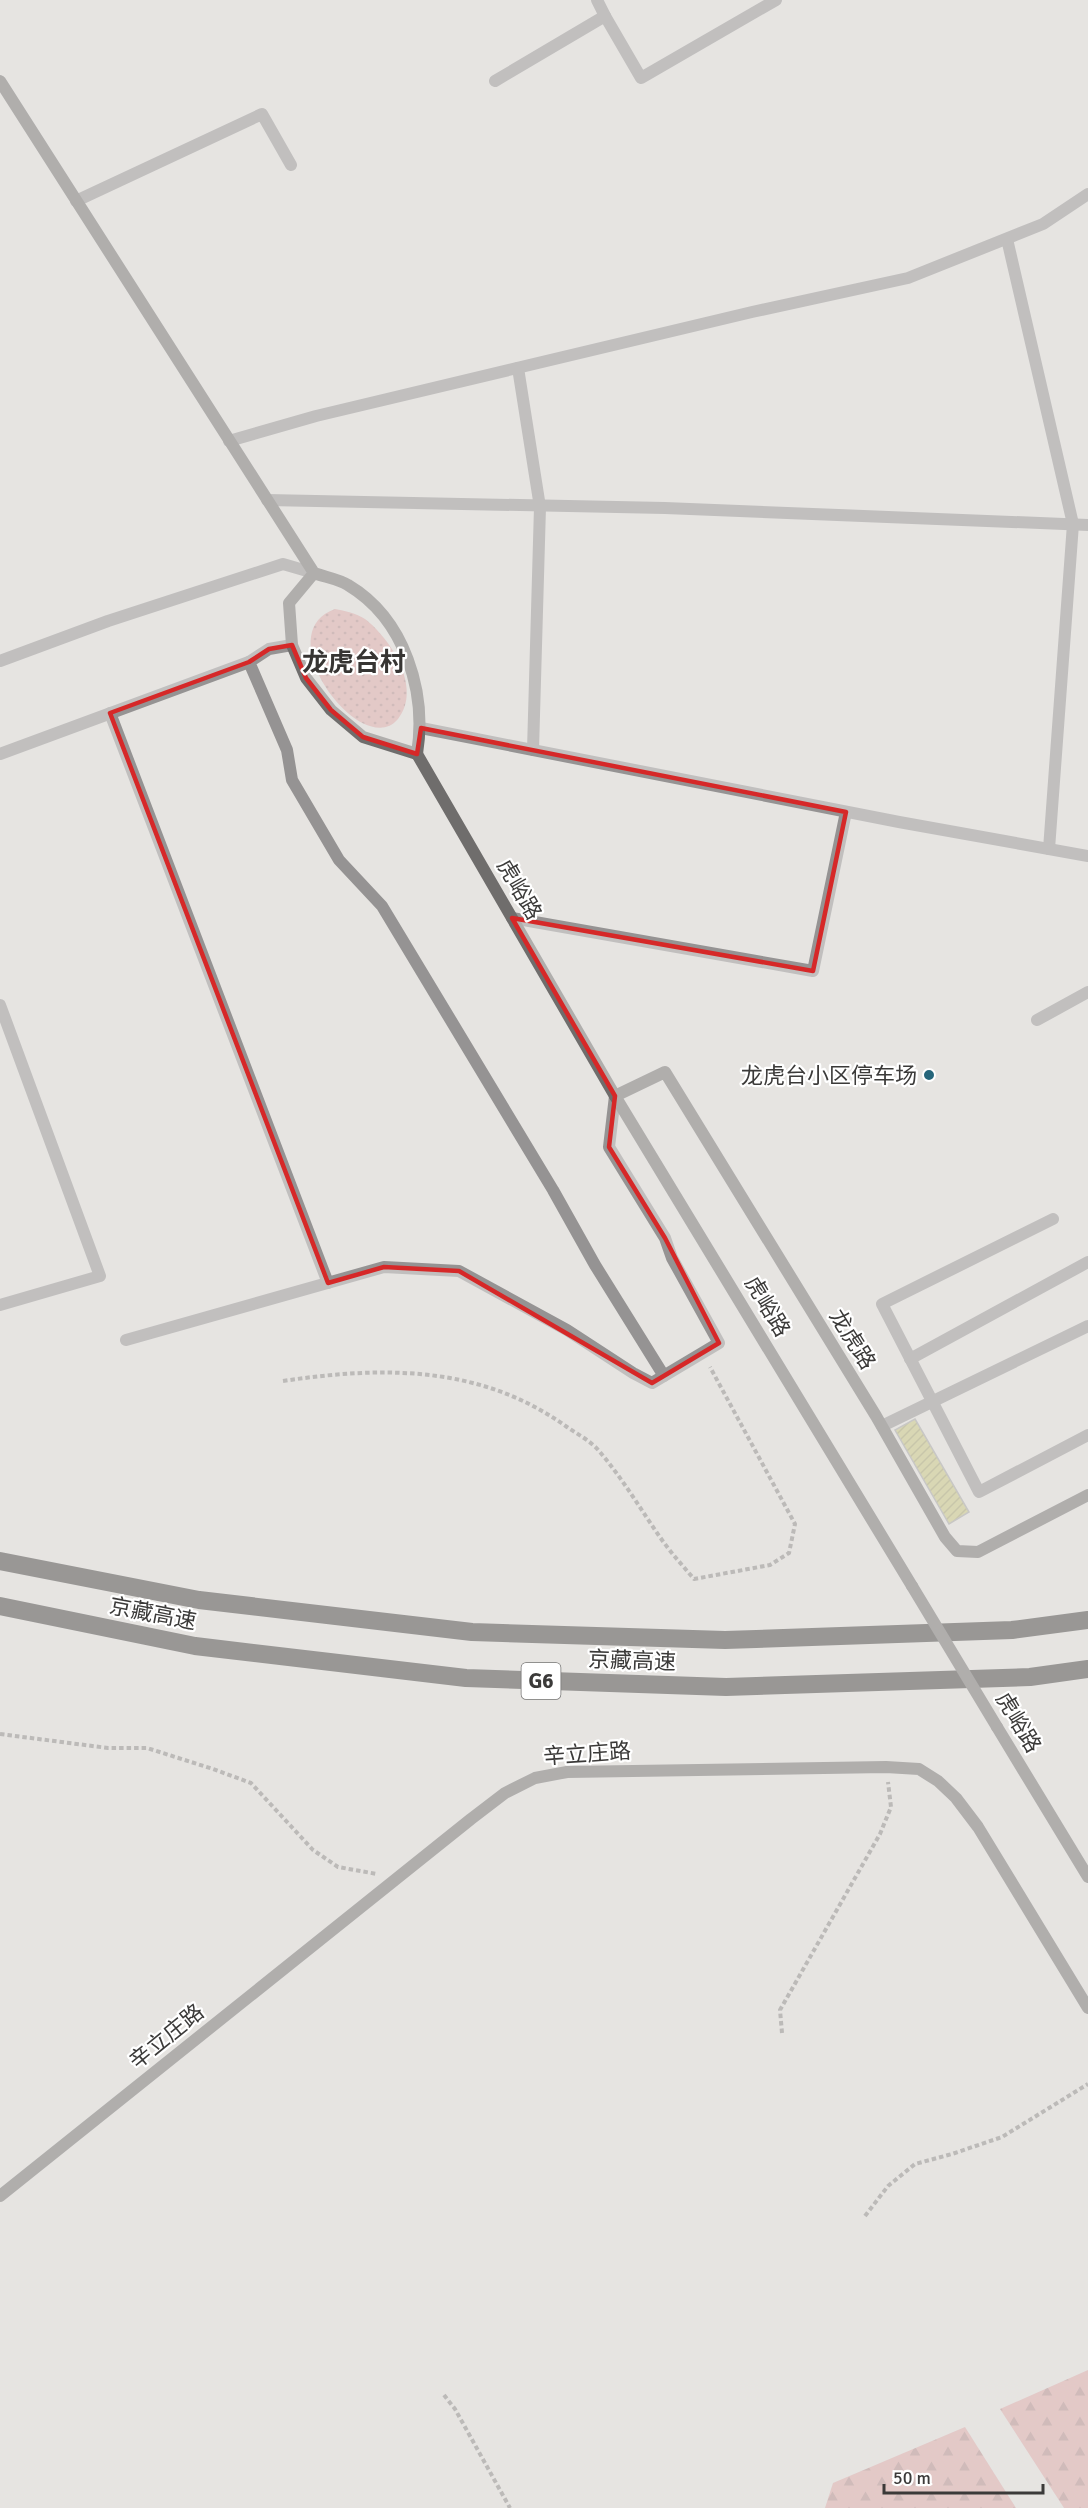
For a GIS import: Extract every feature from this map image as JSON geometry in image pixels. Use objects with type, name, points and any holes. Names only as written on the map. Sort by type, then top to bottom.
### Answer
[{"type":"highway","name":"京藏高速","points":[[0,1561],[199,1600],[472,1632],[725,1640],[1012,1630],[1088,1620]]},
{"type":"highway","name":"京藏高速","points":[[0,1606],[195,1646],[466,1678],[726,1687],[1030,1677],[1088,1669]]},
{"type":"street","points":[[597,0],[641,78],[776,0]]},
{"type":"street","points":[[495,81],[605,16]]},
{"type":"street","points":[[0,81],[314,573]]},
{"type":"street","points":[[76,201],[262,114],[291,165]]},
{"type":"street","points":[[229,441],[316,416],[752,312],[908,278],[1043,224],[1088,194]]},
{"type":"street","points":[[1007,239],[1073,524],[1049,849]]},
{"type":"street","points":[[518,368],[540,507],[533,750]]},
{"type":"street","points":[[267,500],[665,508],[1088,525]]},
{"type":"street","points":[[0,661],[108,621],[283,564],[314,573],[348,584],[377,608],[399,636],[411,667],[421,728],[417,754],[363,737],[331,710],[306,678],[292,645],[289,603],[314,573]]},
{"type":"street","points":[[0,754],[249,662],[269,649],[292,645]]},
{"type":"street","points":[[249,662],[287,750],[292,780],[339,860],[382,906],[553,1190],[595,1265],[664,1376]]},
{"type":"street","points":[[110,713],[328,1283]]},
{"type":"street","points":[[421,728],[846,812],[1088,856]]},
{"type":"street","name":"虎峪路","points":[[417,754],[615,1096],[1088,1877]]},
{"type":"street","points":[[513,918],[813,971],[846,812]]},
{"type":"street","points":[[1037,1020],[1088,992]]},
{"type":"street","points":[[0,1005],[100,1276],[0,1305]]},
{"type":"street","name":"龙虎路","points":[[615,1096],[665,1072],[882,1426],[945,1537],[957,1551],[978,1552],[1088,1495]]},
{"type":"street","points":[[126,1340],[384,1267],[459,1271],[567,1330],[652,1383],[719,1343],[672,1258],[665,1238],[609,1147],[615,1096]]},
{"type":"street","points":[[1053,1219],[882,1304],[979,1492],[1088,1435]]},
{"type":"street","points":[[910,1359],[1088,1262]]},
{"type":"street","points":[[882,1426],[1088,1326]]},
{"type":"street","name":"辛立庄路","points":[[0,2196],[505,1793],[535,1778],[567,1772],[886,1767],[919,1769],[938,1781],[956,1798],[978,1827],[1088,2008]]},
{"type":"path","points":[[283,1381],[334,1373],[430,1373],[493,1387],[546,1412],[597,1449],[629,1490],[663,1542],[694,1579],[770,1565],[789,1553],[795,1524],[702,1353]]},
{"type":"path","points":[[0,1734],[108,1748],[147,1748],[251,1783],[314,1850],[338,1868],[375,1872],[390,1884]]},
{"type":"path","points":[[782,2033],[780,2010],[880,1834],[891,1807],[886,1767]]},
{"type":"path","points":[[865,2216],[888,2186],[915,2164],[1002,2137],[1088,2084]]},
{"type":"path","points":[[444,2395],[455,2409],[510,2508]]},
{"type":"highlighted area","points":[[292,645],[306,678],[331,710],[363,737],[417,754],[421,728],[846,812],[813,971],[512,918],[615,1096],[609,1147],[665,1238],[719,1343],[652,1383],[459,1271],[384,1267],[328,1283],[110,713],[249,662],[269,649]]},
{"type":"green space","points":[[335,609],[354,614],[375,627],[393,651],[400,665],[407,693],[405,707],[398,719],[382,728],[363,723],[344,709],[327,689],[315,666],[311,642],[316,622]]},
{"type":"green space","points":[[1088,2370],[1088,2508],[1064,2508],[1000,2409]]},
{"type":"green space","points":[[965,2427],[1016,2508],[825,2508],[833,2483]]},
{"type":"building","points":[[915,1419],[969,1512],[949,1524],[895,1430]]},
{"type":"place","name":"龙虎台小区停车场","points":[[929,1075]]},
{"type":"district","name":"龙虎台村","points":[[354,662]]}]
